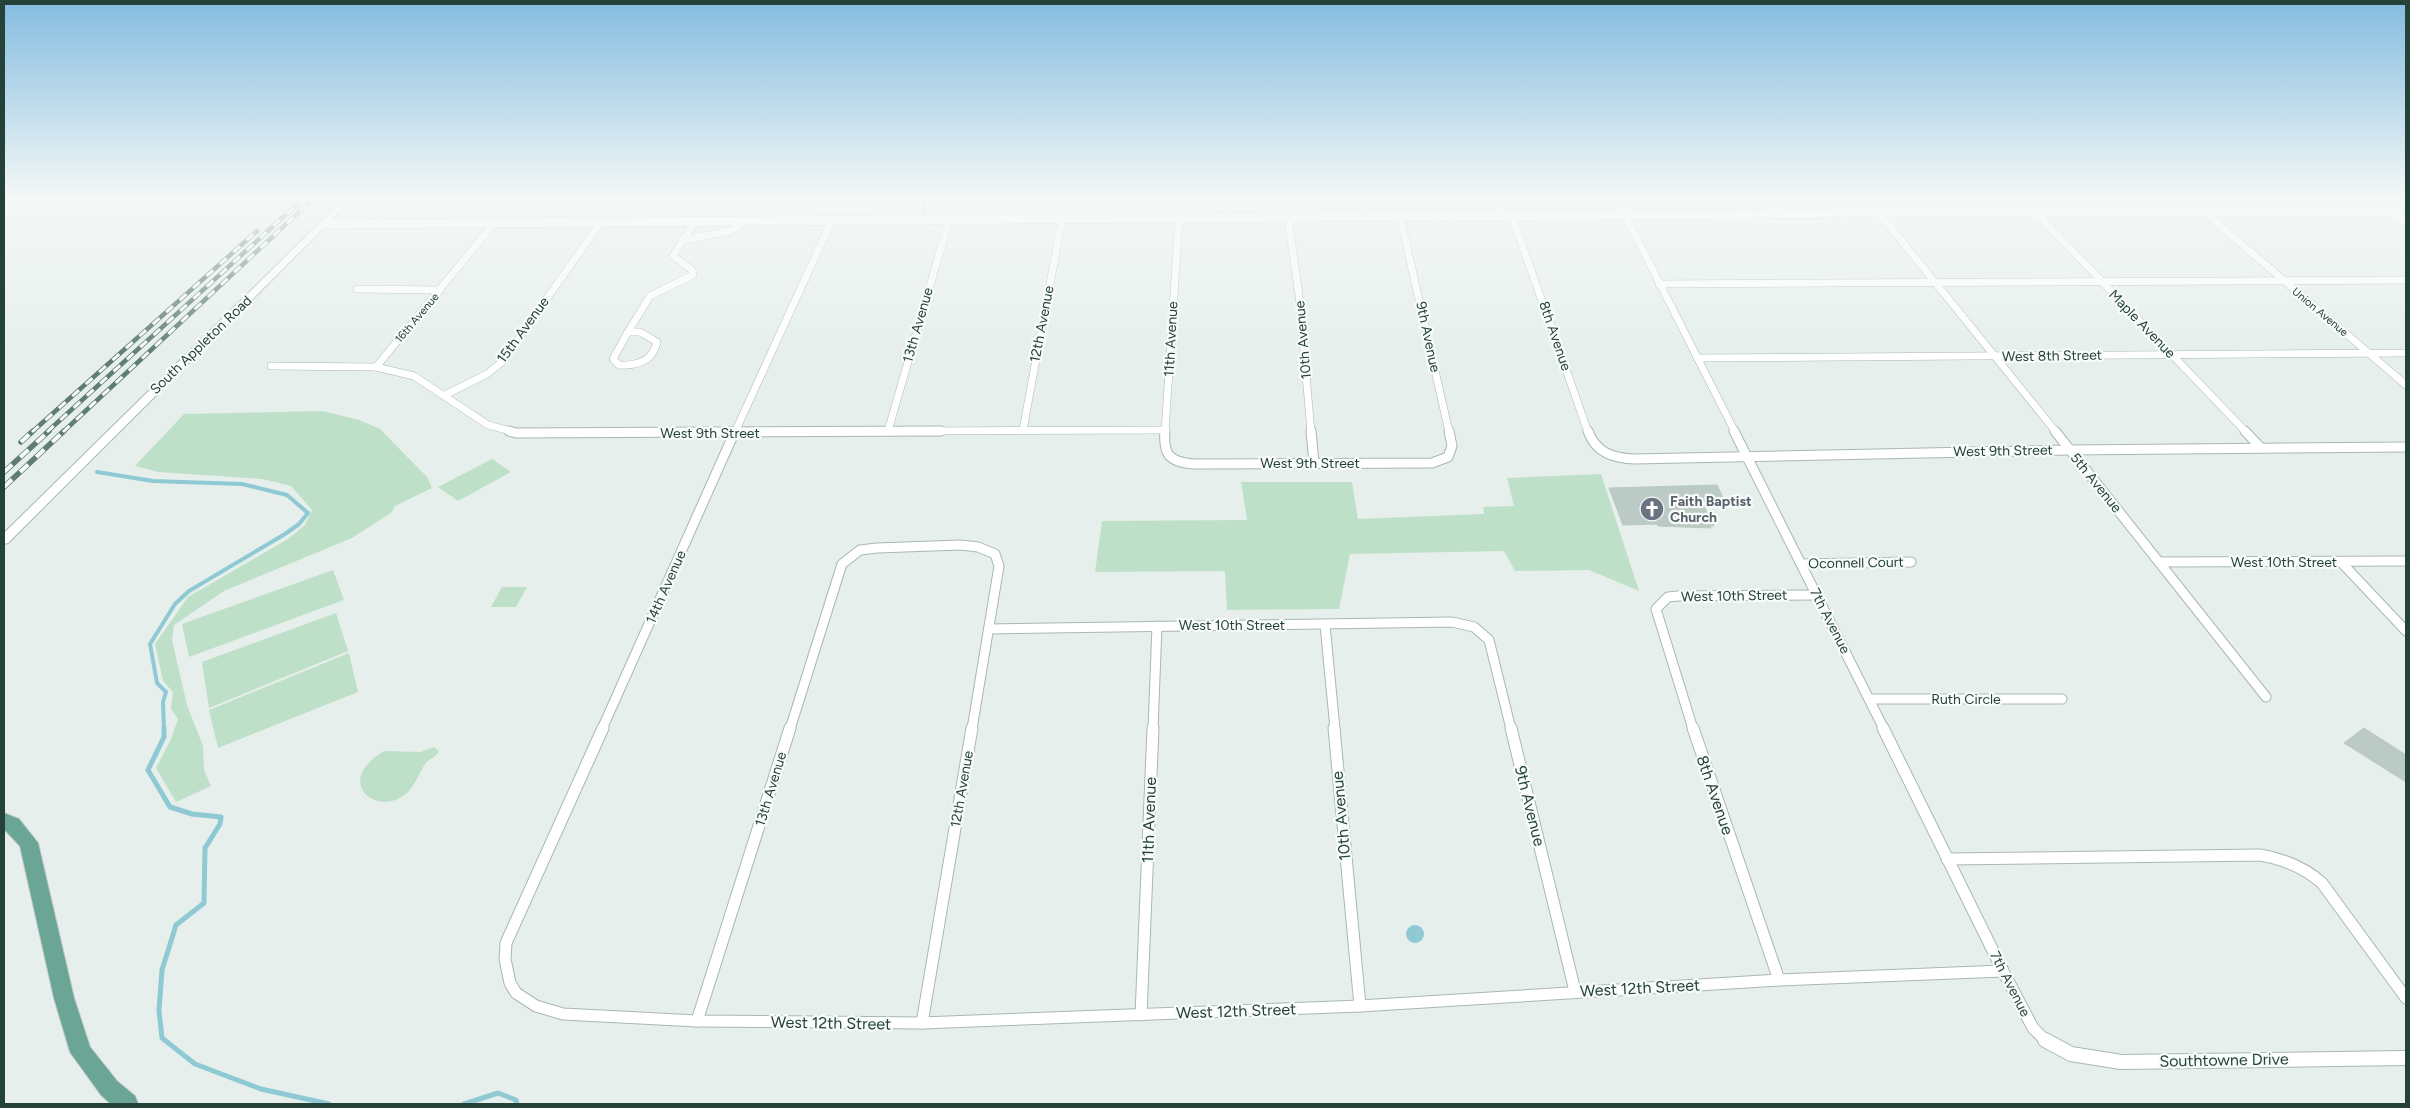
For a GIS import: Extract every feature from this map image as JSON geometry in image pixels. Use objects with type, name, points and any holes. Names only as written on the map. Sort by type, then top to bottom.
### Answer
[{"type":"main road","name":"South Appleton Road","points":[[4,540],[52,490],[297,251]]},
{"type":"main road","name":"South Appleton Road","points":[[4,534],[52,490]]},
{"type":"main road","points":[[4,821],[12,824],[29,843],[64,998],[81,1052],[109,1088],[127,1104]]},
{"type":"street","name":"16th Avenue","points":[[376,366],[472,251]]},
{"type":"street","name":"15th Avenue","points":[[446,395],[487,374],[502,362],[580,251]]},
{"type":"street","points":[[628,332],[645,334],[657,342],[657,346],[652,354],[635,365],[618,365],[613,359],[614,356],[628,332],[650,296],[693,275],[692,270],[673,256],[676,251]]},
{"type":"street","name":"14th Avenue","points":[[504,954],[506,943],[518,912],[818,251]]},
{"type":"street","name":"13th Avenue","points":[[888,431],[940,251]]},
{"type":"street","name":"12th Avenue","points":[[1023,430],[1056,251]]},
{"type":"street","name":"11th Avenue","points":[[1171,459],[1164,446],[1176,251]]},
{"type":"street","name":"10th Avenue","points":[[1293,251],[1314,463]]},
{"type":"street","name":"9th Avenue","points":[[1408,251],[1452,446],[1448,457]]},
{"type":"street","name":"8th Avenue","points":[[1524,251],[1591,440],[1602,453]]},
{"type":"street","name":"7th Avenue","points":[[1643,251],[1869,699],[2002,971],[2033,1028],[2046,1040]]},
{"type":"street","name":"5th Avenue","points":[[1910,251],[2161,562],[2266,697]]},
{"type":"street","name":"Maple Avenue","points":[[2072,251],[2261,448]]},
{"type":"street","name":"Union Avenue","points":[[2249,251],[2406,385]]},
{"type":"street","points":[[1659,284],[2406,280]]},
{"type":"street","points":[[357,289],[440,290]]},
{"type":"street","name":"West 8th Street","points":[[1697,358],[2406,353]]},
{"type":"street","name":"West 9th Street","points":[[272,366],[376,366],[414,376],[446,395],[466,412],[488,425],[516,433],[1166,430]]},
{"type":"street","name":"West 9th Street","points":[[1602,453],[1612,457],[1634,459],[1746,455],[2406,447]]},
{"type":"street","name":"West 9th Street","points":[[1171,459],[1193,464],[1432,463],[1448,457]]},
{"type":"street","name":"13th Avenue","points":[[697,1021],[839,571],[847,558],[868,548],[960,545],[978,547],[995,554]]},
{"type":"street","name":"12th Avenue","points":[[922,1023],[999,566],[995,554]]},
{"type":"street","name":"West 10th Street","points":[[2161,562],[2406,561]]},
{"type":"street","name":"Oconnell Court","points":[[1801,564],[1911,562]]},
{"type":"street","points":[[2341,562],[2406,631]]},
{"type":"street","name":"West 10th Street","points":[[1656,609],[1668,597],[1678,596],[1817,595]]},
{"type":"street","name":"8th Avenue","points":[[1656,609],[1683,700],[1779,980]]},
{"type":"street","name":"West 10th Street","points":[[989,629],[1452,622],[1474,627]]},
{"type":"street","name":"10th Avenue","points":[[1325,625],[1360,1006]]},
{"type":"street","name":"11th Avenue","points":[[1141,1015],[1157,626]]},
{"type":"street","name":"9th Avenue","points":[[1474,627],[1490,640],[1575,992]]},
{"type":"street","name":"Ruth Circle","points":[[1869,699],[2062,699]]},
{"type":"street","points":[[1948,859],[2260,855],[2287,861],[2310,872],[2322,883],[2406,998]]},
{"type":"street","name":"West 12th Street","points":[[504,954],[505,970],[510,984],[518,995],[530,1005],[546,1011],[563,1014],[697,1021],[922,1023],[1141,1015],[1360,1006],[1779,980],[2002,971]]},
{"type":"street","name":"Southtowne Drive","points":[[2046,1040],[2070,1053],[2088,1059],[2121,1062],[2406,1058]]},
{"type":"green space","points":[[323,411],[359,420],[380,429],[427,477],[432,488],[395,506],[392,512],[352,538],[224,591],[174,625],[172,640],[187,705],[203,746],[204,770],[211,786],[176,802],[156,768],[171,739],[178,719],[171,709],[173,692],[163,681],[155,644],[188,597],[288,539],[305,525],[312,510],[291,486],[262,479],[158,472],[135,466],[184,414]]},
{"type":"green space","points":[[492,459],[511,472],[458,501],[438,487]]},
{"type":"green space","points":[[1601,474],[1639,591],[1589,570],[1515,571],[1504,551],[1350,554],[1339,609],[1227,610],[1225,571],[1095,572],[1102,521],[1247,520],[1241,482],[1352,482],[1358,519],[1484,514],[1483,507],[1514,506],[1507,478]]},
{"type":"green space","points":[[333,570],[344,600],[189,657],[182,624]]},
{"type":"green space","points":[[502,587],[527,587],[516,607],[491,607]]},
{"type":"green space","points":[[336,613],[348,651],[209,708],[202,662]]},
{"type":"green space","points":[[349,653],[358,692],[218,748],[209,710]]},
{"type":"green space","points":[[434,747],[439,751],[438,753],[428,760],[407,793],[395,800],[383,802],[373,799],[365,793],[361,785],[361,774],[369,763],[384,751],[421,752]]},
{"type":"water","points":[[1415,925],[1421,928],[1424,934],[1421,940],[1415,943],[1409,940],[1406,934],[1409,928]]},
{"type":"building","name":"Faith Baptist Church","points":[[1717,485],[1725,502],[1702,502],[1714,526],[1710,526],[1711,528],[1658,526],[1657,524],[1623,525],[1609,488]]},
{"type":"building","points":[[2364,728],[2406,755],[2406,782],[2344,743]]},
{"type":"waterway","points":[[97,472],[153,481],[242,484],[287,495],[308,513],[299,524],[285,534],[189,591],[175,604],[150,644],[157,683],[166,692],[163,702],[164,729]]},
{"type":"waterway","points":[[164,729],[164,737],[148,770],[170,807],[192,814],[221,817],[220,824],[205,848],[204,903],[176,925],[162,970],[159,1011],[162,1038],[195,1064],[261,1089],[329,1104]]},
{"type":"waterway","points":[[464,1104],[498,1093],[516,1100],[517,1104]]},
{"type":"railway","points":[[32,432],[235,251]]},
{"type":"railway","points":[[47,432],[246,251]]},
{"type":"railway","points":[[63,432],[258,251]]},
{"type":"railway","points":[[21,442],[33,431]]},
{"type":"railway","points":[[4,472],[49,431]]},
{"type":"railway","points":[[4,487],[64,431]]},
{"type":"place","name":"Faith Baptist Church","points":[[1652,509]]}]
